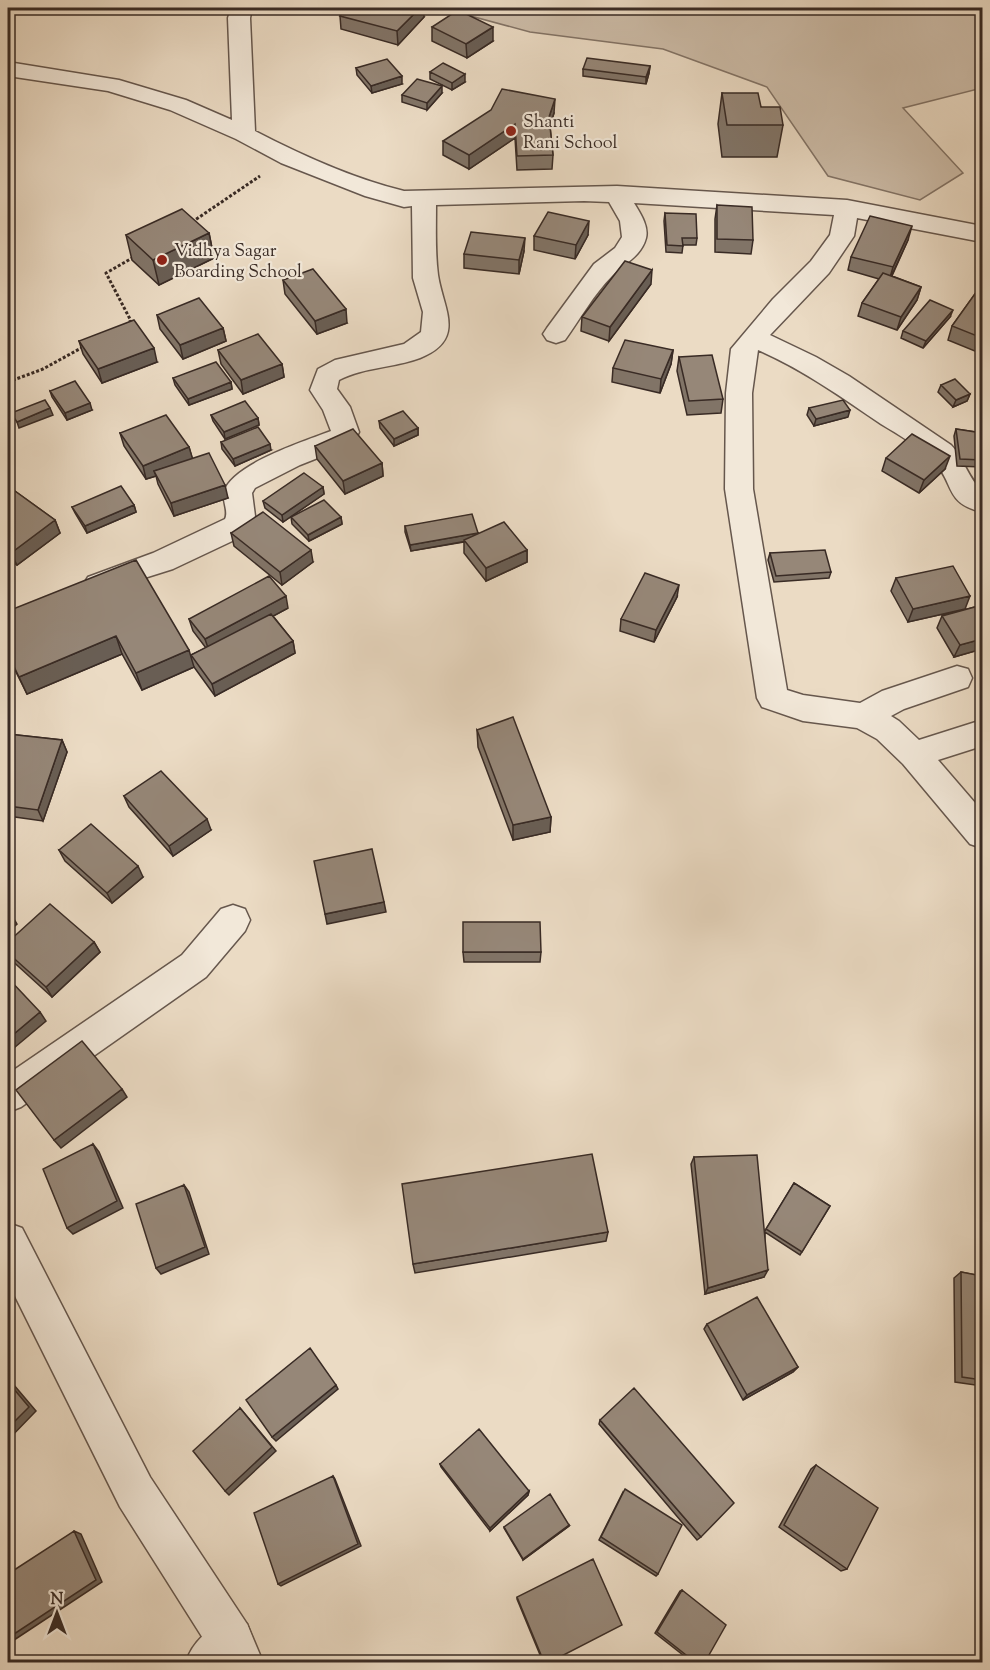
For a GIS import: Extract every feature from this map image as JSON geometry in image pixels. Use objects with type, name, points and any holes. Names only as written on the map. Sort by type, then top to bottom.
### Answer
[{"type":"street","points":[[241,8],[239,18],[244,134]]},
{"type":"street","points":[[8,69],[111,85],[178,105],[244,134],[288,158],[373,191],[404,199],[617,194],[847,208],[982,234]]},
{"type":"street","points":[[556,334],[603,270],[626,253],[634,237],[632,220],[617,194]]},
{"type":"street","points":[[73,597],[128,572],[164,561],[235,527],[241,516],[238,493],[244,482],[290,458],[344,437],[345,432],[336,406],[323,390],[327,375],[344,366],[412,351],[434,336],[436,312],[426,278],[424,200]]},
{"type":"street","points":[[847,208],[842,236],[825,260],[744,350],[739,393],[739,489],[773,698],[803,708],[863,716],[888,730],[914,755],[982,834]]},
{"type":"street","points":[[753,338],[784,350],[829,374],[938,450],[956,469],[960,489],[982,502]]},
{"type":"street","points":[[863,716],[893,700],[957,678]]},
{"type":"street","points":[[914,755],[982,733]]},
{"type":"street","points":[[8,1095],[194,966],[233,920]]},
{"type":"street","points":[[8,1242],[135,1492],[226,1655]]},
{"type":"path","points":[[192,222],[288,158]]},
{"type":"path","points":[[122,326],[131,321],[106,273],[135,256]]},
{"type":"path","points":[[8,382],[43,369],[83,347]]},
{"type":"shaded area","points":[[441,8],[982,8],[982,88],[903,108],[963,173],[920,200],[828,176],[767,87],[663,49],[530,32]]},
{"type":"building","points":[[348,8],[420,8],[397,31],[340,16]]},
{"type":"building","points":[[458,10],[493,27],[466,44],[432,27]]},
{"type":"building","points":[[587,58],[650,66],[646,77],[583,69]]},
{"type":"building","points":[[387,59],[402,76],[371,86],[356,68]]},
{"type":"building","points":[[443,63],[465,74],[452,83],[430,72]]},
{"type":"building","points":[[417,79],[442,86],[427,103],[402,95]]},
{"type":"building","points":[[502,89],[555,99],[549,117],[553,155],[517,156],[515,124],[469,155],[443,141],[491,110]]},
{"type":"building","points":[[722,93],[758,93],[761,107],[780,107],[783,125],[727,125]]},
{"type":"building","points":[[717,205],[752,207],[753,240],[717,239]]},
{"type":"building","points":[[182,209],[209,233],[153,260],[126,235]]},
{"type":"building","points":[[548,212],[589,221],[576,245],[534,236]]},
{"type":"building","points":[[665,213],[696,214],[697,238],[682,238],[683,246],[667,245]]},
{"type":"building","points":[[870,216],[912,226],[893,267],[851,257]]},
{"type":"building","points":[[471,232],[525,238],[519,260],[464,254]]},
{"type":"building","points":[[625,261],[652,270],[610,327],[582,317]]},
{"type":"building","points":[[313,269],[346,309],[315,321],[283,280]]},
{"type":"building","points":[[883,273],[921,287],[901,317],[862,303]]},
{"type":"building","points":[[982,284],[982,338],[952,326]]},
{"type":"building","points":[[199,298],[223,328],[180,345],[157,315]]},
{"type":"building","points":[[930,300],[953,310],[926,341],[903,331]]},
{"type":"building","points":[[134,320],[154,348],[98,369],[79,341]]},
{"type":"building","points":[[258,334],[282,364],[241,380],[218,350]]},
{"type":"building","points":[[625,340],[673,350],[661,379],[613,368]]},
{"type":"building","points":[[712,355],[723,399],[689,401],[679,357]]},
{"type":"building","points":[[216,362],[231,382],[188,399],[173,378]]},
{"type":"building","points":[[955,379],[970,394],[956,400],[941,385]]},
{"type":"building","points":[[75,381],[90,403],[65,413],[50,391]]},
{"type":"building","points":[[45,400],[50,408],[17,422],[11,413]]},
{"type":"building","points":[[843,400],[850,410],[816,419],[809,408]]},
{"type":"building","points":[[245,401],[258,418],[224,432],[211,415]]},
{"type":"building","points":[[403,411],[418,428],[394,439],[379,421]]},
{"type":"building","points":[[166,415],[189,447],[143,466],[120,433]]},
{"type":"building","points":[[258,427],[270,444],[233,459],[221,442]]},
{"type":"building","points":[[353,429],[382,463],[343,481],[315,446]]},
{"type":"building","points":[[956,429],[982,433],[982,460],[960,459]]},
{"type":"building","points":[[912,434],[950,456],[924,480],[886,458]]},
{"type":"building","points":[[209,453],[225,485],[171,503],[154,471]]},
{"type":"building","points":[[304,473],[323,487],[282,515],[263,501]]},
{"type":"building","points":[[8,486],[55,520],[11,553],[8,550]]},
{"type":"building","points":[[121,486],[134,505],[85,526],[72,507]]},
{"type":"building","points":[[324,500],[341,517],[308,535],[291,517]]},
{"type":"building","points":[[263,512],[311,550],[280,572],[231,533]]},
{"type":"building","points":[[472,514],[478,533],[410,545],[405,526]]},
{"type":"building","points":[[504,522],[527,550],[486,568],[464,540]]},
{"type":"building","points":[[825,550],[831,572],[776,576],[770,553]]},
{"type":"building","points":[[136,560],[189,650],[136,673],[116,636],[19,677],[8,654],[8,611]]},
{"type":"building","points":[[953,566],[970,596],[913,609],[896,578]]},
{"type":"building","points":[[645,573],[679,585],[656,630],[621,619]]},
{"type":"building","points":[[269,576],[286,596],[205,639],[189,619]]},
{"type":"building","points":[[982,605],[982,639],[960,645],[942,616]]},
{"type":"building","points":[[271,614],[293,641],[212,684],[191,655]]},
{"type":"building","points":[[513,717],[551,817],[513,825],[477,730]]},
{"type":"building","points":[[8,734],[62,740],[38,810],[8,806]]},
{"type":"building","points":[[161,771],[207,819],[169,846],[124,796]]},
{"type":"building","points":[[91,824],[138,866],[107,893],[59,850]]},
{"type":"building","points":[[372,849],[384,902],[325,914],[314,861]]},
{"type":"building","points":[[50,904],[94,942],[46,987],[8,953],[8,942]]},
{"type":"building","points":[[463,922],[540,922],[541,952],[463,952]]},
{"type":"building","points":[[8,978],[40,1012],[8,1039]]},
{"type":"building","points":[[82,1041],[122,1089],[54,1140],[16,1090]]},
{"type":"building","points":[[93,1144],[117,1201],[67,1228],[43,1169]]},
{"type":"building","points":[[592,1154],[608,1232],[413,1264],[402,1184]]},
{"type":"building","points":[[757,1155],[768,1270],[708,1288],[694,1157]]},
{"type":"building","points":[[794,1183],[830,1206],[802,1252],[766,1229]]},
{"type":"building","points":[[184,1185],[205,1247],[156,1268],[136,1204]]},
{"type":"building","points":[[961,1272],[982,1276],[982,1380],[962,1377]]},
{"type":"building","points":[[757,1297],[798,1367],[747,1395],[707,1324]]},
{"type":"building","points":[[310,1348],[336,1385],[272,1437],[246,1400]]},
{"type":"building","points":[[8,1382],[29,1407],[8,1428]]},
{"type":"building","points":[[634,1388],[734,1503],[701,1537],[600,1420]]},
{"type":"building","points":[[240,1408],[272,1447],[225,1491],[193,1451]]},
{"type":"building","points":[[479,1429],[529,1491],[490,1528],[440,1464]]},
{"type":"building","points":[[816,1465],[878,1508],[847,1569],[784,1525]]},
{"type":"building","points":[[333,1476],[358,1544],[278,1584],[254,1513]]},
{"type":"building","points":[[625,1489],[682,1525],[658,1574],[601,1537]]},
{"type":"building","points":[[550,1494],[569,1525],[523,1559],[504,1527]]},
{"type":"building","points":[[74,1531],[96,1580],[8,1638],[8,1574]]},
{"type":"building","points":[[593,1559],[622,1625],[550,1662],[544,1662],[517,1597]]},
{"type":"building","points":[[682,1590],[726,1625],[705,1662],[695,1662],[657,1632]]},
{"type":"place","name":"Shanti Rani School","points":[[511,131]]},
{"type":"place","name":"Vidhya Sagar Boarding School","points":[[162,260]]}]
